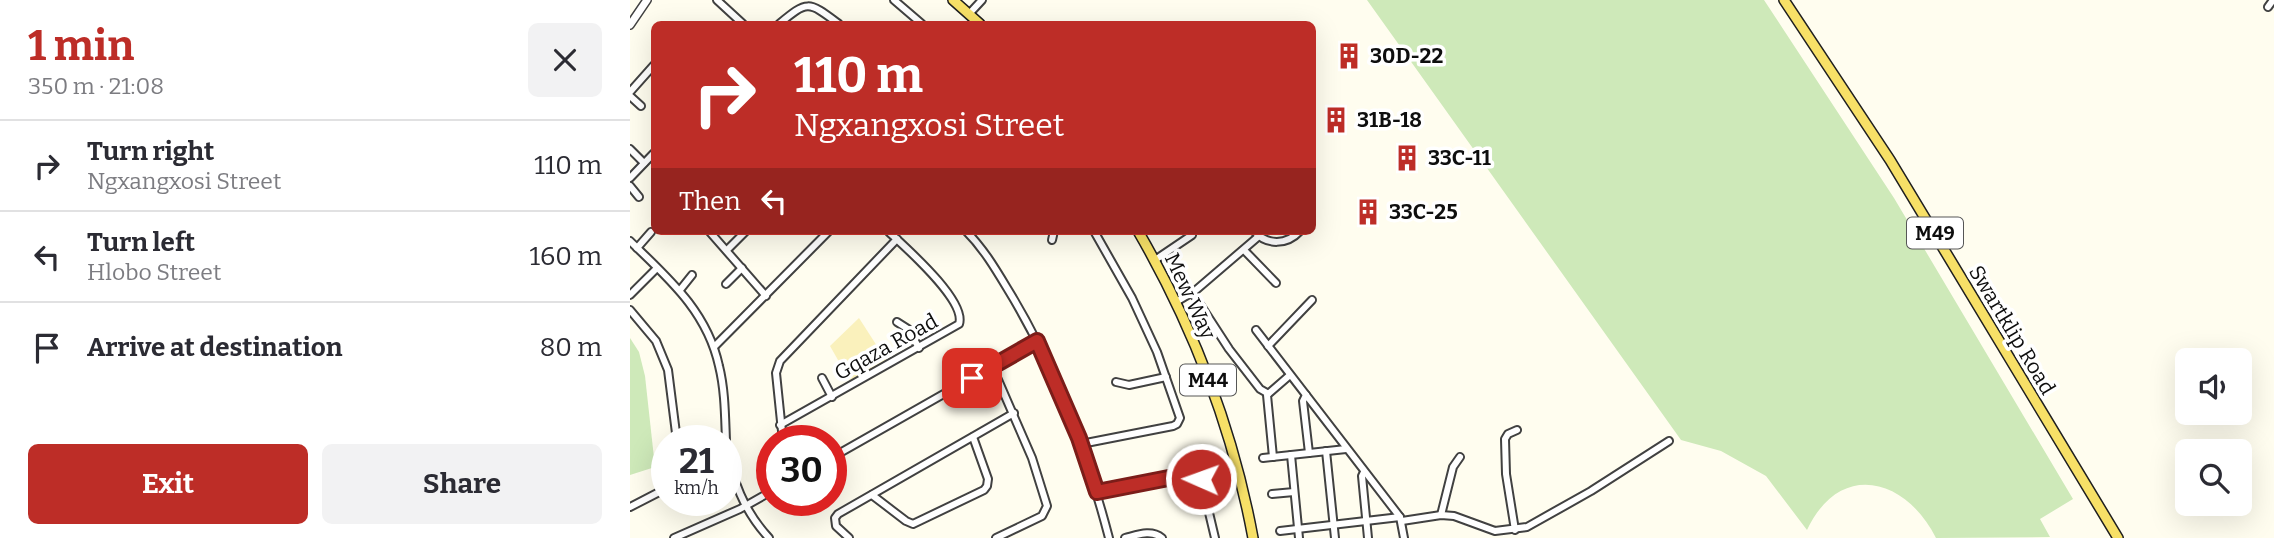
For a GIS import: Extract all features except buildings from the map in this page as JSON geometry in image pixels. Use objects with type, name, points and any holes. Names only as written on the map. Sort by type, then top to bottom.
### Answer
[{"type":"main road","points":[[953,0],[976,21]]},
{"type":"main road","name":"Swartklip Road","points":[[1784,0],[1890,160],[2118,538]]},
{"type":"main road","name":"Mew Way","points":[[1140,235],[1176,302],[1201,360],[1224,425],[1253,538]]},
{"type":"street","points":[[630,25],[646,0]]},
{"type":"street","points":[[717,0],[740,21]]},
{"type":"street","points":[[894,0],[916,21]]},
{"type":"street","points":[[969,15],[982,0]]},
{"type":"street","points":[[2268,7],[2273,0]]},
{"type":"street","points":[[782,21],[804,4],[816,7],[835,21]]},
{"type":"street","points":[[640,106],[630,94],[651,69]]},
{"type":"street","points":[[630,149],[651,163]]},
{"type":"street","points":[[630,178],[651,156]]},
{"type":"street","points":[[630,186],[639,197]]},
{"type":"street","points":[[637,248],[650,232]]},
{"type":"street","points":[[713,235],[766,296]]},
{"type":"street","points":[[727,250],[742,235]]},
{"type":"street","points":[[714,347],[825,235]]},
{"type":"street","name":"Gqaza Road","points":[[780,425],[961,322],[961,316],[937,279],[892,235]]},
{"type":"street","points":[[971,235],[1000,276],[1037,341],[1081,444],[1097,492],[1108,538]]},
{"type":"street","points":[[1052,240],[1053,235]]},
{"type":"street","points":[[1081,444],[1177,424],[1179,414],[1132,298],[1096,235]]},
{"type":"street","points":[[1155,260],[1192,235]]},
{"type":"street","points":[[1176,302],[1244,250],[1255,235]]},
{"type":"street","points":[[1258,235],[1269,241],[1284,242],[1296,235]]},
{"type":"street","points":[[780,425],[776,373],[780,360],[897,239]]},
{"type":"street","points":[[630,241],[680,289],[697,312],[714,347],[721,373],[725,425]]},
{"type":"street","points":[[1244,250],[1276,283]]},
{"type":"street","points":[[630,295],[657,268]]},
{"type":"street","points":[[726,284],[742,268]]},
{"type":"street","points":[[680,289],[692,275]]},
{"type":"street","points":[[1192,292],[1229,349],[1260,389],[1267,393]]},
{"type":"street","points":[[1268,345],[1311,300]]},
{"type":"street","points":[[630,310],[656,341],[668,370],[675,425]]},
{"type":"street","points":[[897,321],[906,327],[919,348]]},
{"type":"street","points":[[1256,330],[1401,519],[1404,538]]},
{"type":"street","points":[[847,449],[1037,341]]},
{"type":"street","points":[[992,366],[1032,458],[1047,506],[1042,516],[996,538]]},
{"type":"street","points":[[1267,393],[1290,375]]},
{"type":"street","points":[[1116,382],[1129,385],[1166,377]]},
{"type":"street","name":"Gqaza Road","points":[[822,378],[832,397]]},
{"type":"street","points":[[1267,393],[1273,457]]},
{"type":"street","points":[[1306,395],[1303,401],[1309,453]]},
{"type":"street","points":[[849,538],[837,528],[835,518],[1014,413]]},
{"type":"street","points":[[1515,530],[1506,474],[1506,439],[1517,430]]},
{"type":"street","points":[[872,495],[905,522],[913,524],[984,490],[988,479],[973,437]]},
{"type":"street","points":[[1280,531],[1441,515],[1454,516],[1495,531],[1515,530],[1527,527],[1591,491],[1669,441]]},
{"type":"street","points":[[1263,458],[1346,449]]},
{"type":"street","points":[[1326,451],[1335,538]]},
{"type":"street","points":[[1291,455],[1299,538]]},
{"type":"street","points":[[1441,515],[1453,467],[1460,457]]},
{"type":"street","points":[[1364,472],[1362,476],[1368,538]]},
{"type":"street","points":[[1097,492],[1196,474],[1201,479],[1215,538]]},
{"type":"street","points":[[1272,494],[1294,492]]},
{"type":"street","points":[[630,508],[651,497]]},
{"type":"street","points":[[742,497],[769,538]]},
{"type":"street","points":[[674,538],[756,500]]},
{"type":"street","points":[[1125,538],[1149,533],[1162,538]]},
{"type":"green space","points":[[1367,0],[1764,0],[1894,198],[2073,499],[2040,519],[2050,537],[1936,538],[1908,502],[1891,491],[1873,485],[1854,486],[1837,493],[1821,508],[1807,530],[1766,476],[1721,451],[1681,440]]},
{"type":"green space","points":[[630,338],[639,352],[645,376],[651,431],[651,468],[630,475]]},
{"type":"sand","points":[[859,318],[886,360],[850,381],[830,346]]},
{"type":"place","name":"30D-22","points":[[1349,56]]},
{"type":"place","name":"31B-18","points":[[1336,120]]},
{"type":"place","name":"33C-11","points":[[1407,158]]},
{"type":"place","name":"33C-25","points":[[1368,212]]},
{"type":"route","points":[[972,378],[1037,341],[1079,438],[1097,492],[1189,474],[1196,474],[1201,479]]}]
